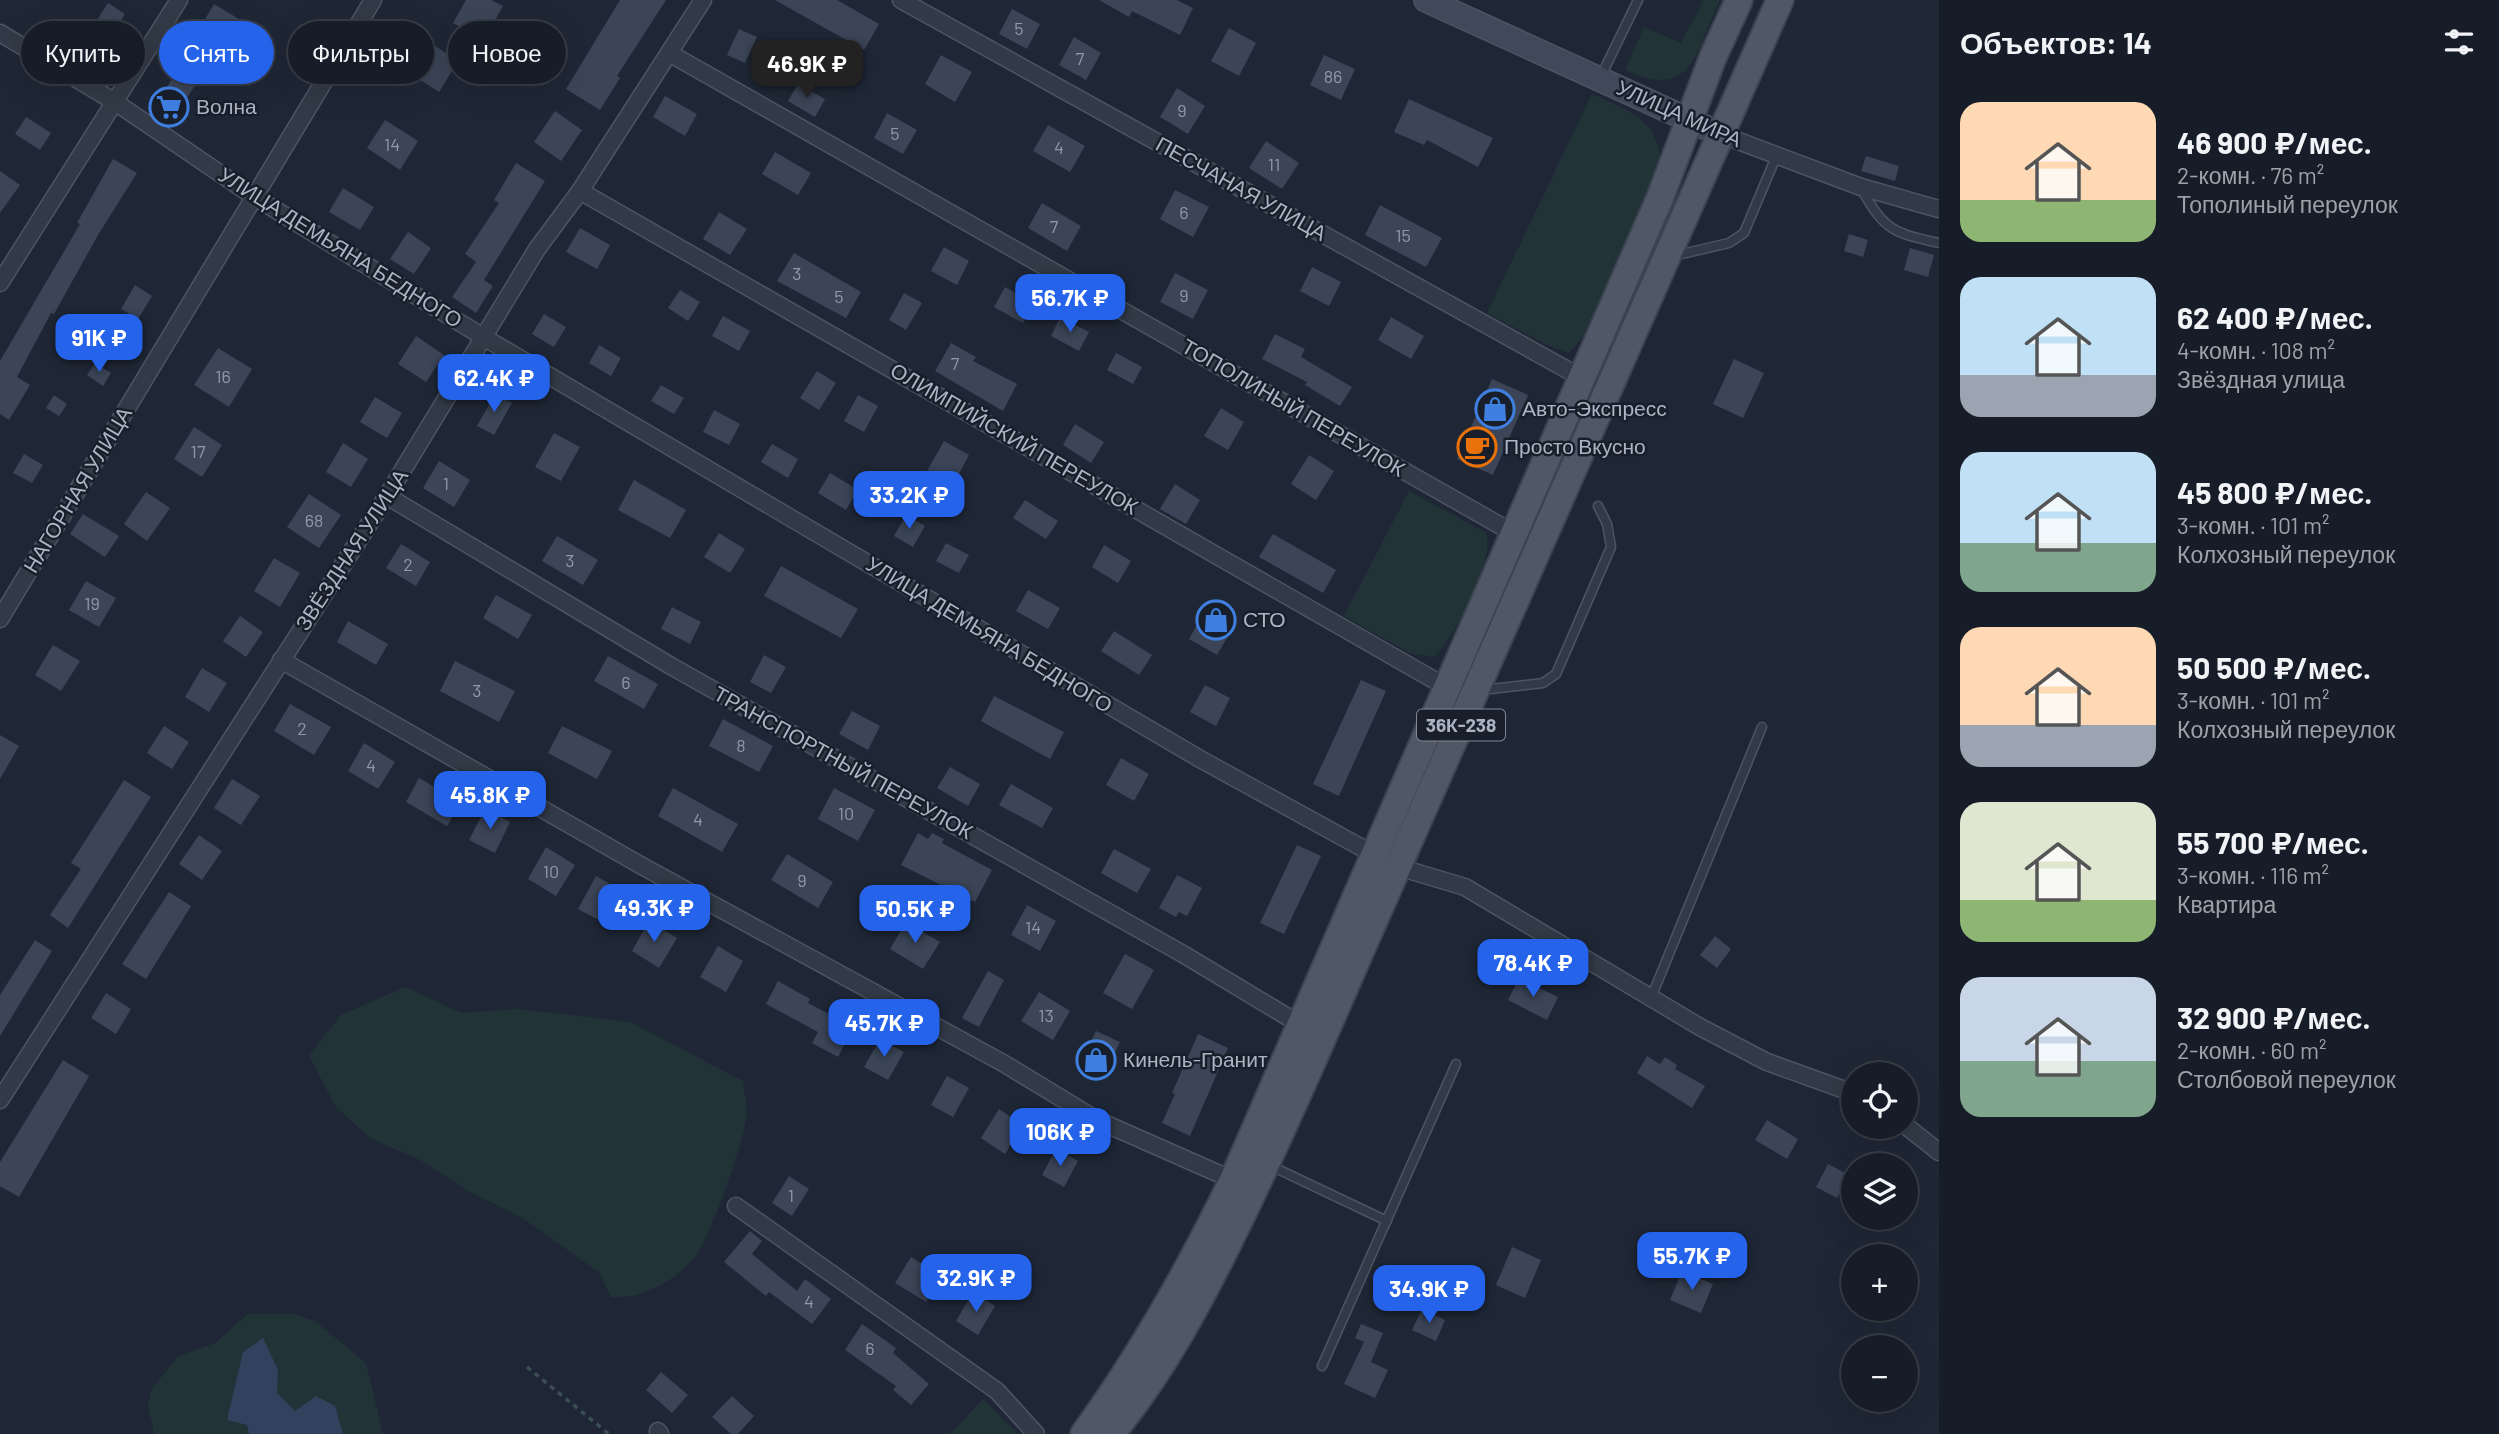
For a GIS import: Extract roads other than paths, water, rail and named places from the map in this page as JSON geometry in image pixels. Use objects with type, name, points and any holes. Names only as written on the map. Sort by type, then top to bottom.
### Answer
[{"type":"main road","name":"УЛИЦА МИРА","points":[[1426,0],[1720,134]]},
{"type":"main road","points":[[1084,1434],[1154,1330],[1198,1253],[1301,1025],[1387,861],[1448,688],[1660,198],[1689,119],[1739,0]]},
{"type":"main road","name":"36К-238","points":[[1111,1434],[1155,1375],[1182,1331],[1266,1164],[1387,861],[1476,691],[1663,258],[1780,0]]},
{"type":"street","points":[[0,283],[179,0]]},
{"type":"street","name":"НАГОРНАЯ УЛИЦА","points":[[0,620],[373,0]]},
{"type":"street","name":"ЗВЁЗДНАЯ УЛИЦА","points":[[0,1100],[387,496],[537,249],[580,191],[703,0]]},
{"type":"street","name":"ПЕСЧАНАЯ УЛИЦА","points":[[901,0],[1582,378]]},
{"type":"street","name":"УЛИЦА ДЕМЬЯНА БЕДНОГО","points":[[0,33],[115,102],[254,196],[485,338],[1200,759],[1387,861],[1465,887],[1651,998],[1767,1062],[1841,1089]]},
{"type":"street","name":"ТОПОЛИНЫЙ ПЕРЕУЛОК","points":[[669,53],[1515,534]]},
{"type":"street","name":"УЛИЦА МИРА","points":[[1720,134],[1861,187],[1939,209]]},
{"type":"street","name":"ОЛИМПИЙСКИЙ ПЕРЕУЛОК","points":[[580,191],[1448,688]]},
{"type":"street","name":"ТРАНСПОРТНЫЙ ПЕРЕУЛОК","points":[[387,496],[670,666],[1171,947],[1301,1025]]},
{"type":"street","points":[[281,660],[642,866],[1003,1063],[1097,1120],[1233,1180]]},
{"type":"street","points":[[1918,1135],[1939,1152]]},
{"type":"street","points":[[736,1206],[997,1391],[1036,1434]]},
{"type":"lane","points":[[1599,78],[1638,0]]},
{"type":"lane","points":[[1663,258],[1729,243],[1744,233],[1776,157]]},
{"type":"lane","points":[[1861,187],[1878,218],[1900,234],[1939,243]]},
{"type":"lane","points":[[1476,691],[1543,683],[1556,674],[1611,547],[1607,524],[1598,506]]},
{"type":"lane","points":[[1651,998],[1762,727]]},
{"type":"lane","points":[[1322,1366],[1456,1064]]},
{"type":"lane","points":[[1266,1164],[1387,1221]]},
{"type":"water","points":[[263,1338],[278,1370],[277,1393],[295,1411],[316,1396],[335,1406],[343,1434],[249,1434],[247,1425],[227,1420],[243,1352]]},
{"type":"place","name":"Волна","points":[[169,107]]},
{"type":"place","name":"Авто-Экспресс","points":[[1495,409]]},
{"type":"place","name":"Просто Вкусно","points":[[1477,447]]},
{"type":"place","name":"СТО","points":[[1216,620]]},
{"type":"place","name":"Кинель-Гранит","points":[[1096,1060]]}]
